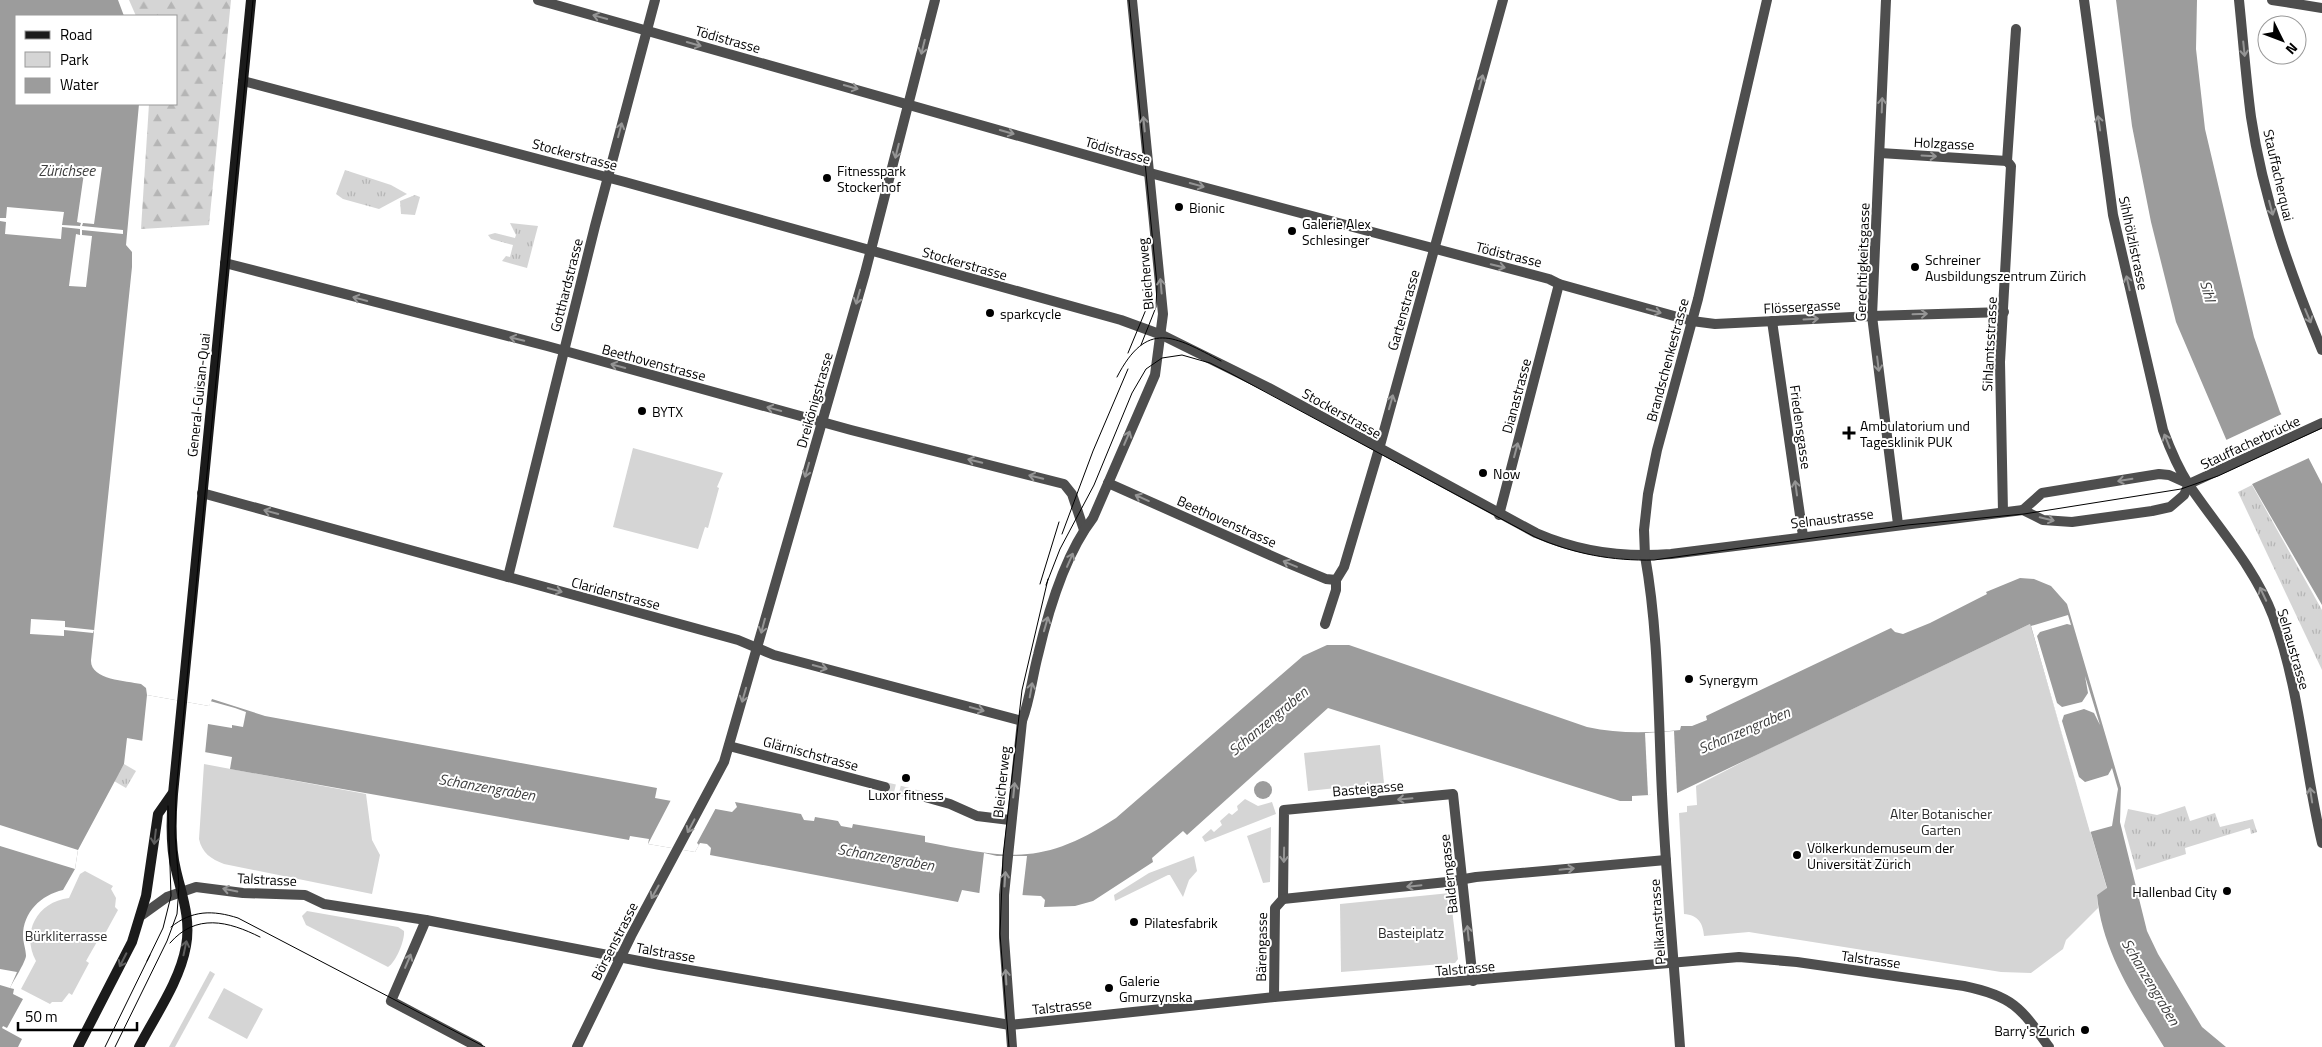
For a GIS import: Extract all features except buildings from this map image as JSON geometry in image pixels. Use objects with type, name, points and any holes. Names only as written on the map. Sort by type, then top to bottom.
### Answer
[{"type":"main road","name":"General-Guisan-Quai","points":[[139,1047],[172,984],[186,947],[187,922],[182,890],[175,870],[172,847],[172,794],[251,0]]},
{"type":"main road","name":"General-Guisan-Quai","points":[[78,1047],[124,958],[142,915],[158,814],[172,794]]},
{"type":"street","name":"Tödistrasse","points":[[538,0],[1150,173],[1549,279],[1559,284],[1692,321]]},
{"type":"street","name":"Gotthardstrasse","points":[[508,577],[595,226],[655,0]]},
{"type":"street","name":"Dreikönigstrasse","points":[[704,802],[730,746],[871,250],[935,0]]},
{"type":"street","name":"Bleicherweg","points":[[1012,1047],[1004,938],[1004,901],[1010,820],[1022,722],[1029,702],[1046,621],[1056,591],[1084,530],[1093,518],[1155,375],[1162,335],[1163,314],[1132,0]]},
{"type":"street","name":"Gartenstrasse","points":[[1325,624],[1336,590],[1336,580],[1344,567],[1379,449],[1503,0]]},
{"type":"street","name":"Brandschenkestrasse","points":[[1660,732],[1650,594],[1645,556],[1644,530],[1648,494],[1657,450],[1692,321],[1767,0]]},
{"type":"street","name":"Gerechtigkeitsgasse","points":[[1886,0],[1872,316],[1898,524]]},
{"type":"street","name":"Sihlhölzlistrasse","points":[[2084,0],[2099,124],[2123,260],[2162,430],[2172,454],[2189,484]]},
{"type":"street","name":"Stauffacherquai","points":[[2240,0],[2251,117],[2266,188],[2294,282],[2322,350]]},
{"type":"street","points":[[2272,0],[2322,8]]},
{"type":"street","name":"Sihlamtsstrasse","points":[[2003,512],[2000,389],[2011,166],[2007,161],[2016,29]]},
{"type":"street","name":"Stockerstrasse","points":[[243,81],[608,177],[1121,320],[1162,335],[1269,388],[1536,534],[1576,548],[1610,554],[1645,556]]},
{"type":"street","name":"Holzgasse","points":[[1880,153],[2007,161]]},
{"type":"street","name":"Beethovenstrasse","points":[[225,263],[564,351],[822,422],[1064,484],[1072,494],[1084,530]]},
{"type":"street","name":"Dianastrasse","points":[[1500,514],[1559,284]]},
{"type":"street","name":"Flössergasse","points":[[1692,321],[1715,324],[2004,312]]},
{"type":"street","name":"Friedensgasse","points":[[1772,322],[1803,536]]},
{"type":"street","name":"Stauffacherbrücke","points":[[2189,484],[2319,425]]},
{"type":"street","points":[[2023,510],[2042,493],[2159,474],[2169,475],[2189,484]]},
{"type":"street","name":"Beethovenstrasse","points":[[1108,483],[1299,568],[1326,579],[1336,580]]},
{"type":"street","name":"Selnaustrasse","points":[[1645,556],[2023,510],[2043,520],[2072,522],[2170,507],[2184,495],[2189,484]]},
{"type":"street","name":"Selnaustrasse","points":[[2189,484],[2246,564],[2273,616],[2288,670],[2322,843]]},
{"type":"street","name":"Claridenstrasse","points":[[202,493],[738,640],[774,655],[1022,722]]},
{"type":"street","name":"Pelikanstrasse","points":[[1660,732],[1666,860],[1680,1047]]},
{"type":"street","name":"Glärnischstrasse","points":[[730,746],[885,787]]},
{"type":"street","name":"Basteigasse","points":[[1284,810],[1453,794]]},
{"type":"street","name":"Balderngasse","points":[[1453,794],[1473,981]]},
{"type":"street","points":[[925,797],[950,804],[977,816],[1010,820]]},
{"type":"street","name":"Börsenstrasse","points":[[577,1047],[620,957],[704,802]]},
{"type":"street","name":"Bärengasse","points":[[1274,998],[1275,908],[1283,899],[1284,810]]},
{"type":"street","points":[[1283,899],[1519,873],[1666,860]]},
{"type":"street","name":"Talstrasse","points":[[182,890],[208,887],[242,893],[305,895],[324,904],[426,920],[620,957],[1010,1025],[1274,998],[1673,962],[1753,957],[1984,990],[2007,999],[2020,1009],[2049,1047]]},
{"type":"street","points":[[142,915],[167,897],[182,890]]},
{"type":"street","points":[[426,920],[391,1001],[478,1047]]},
{"type":"green space","points":[[129,0],[231,0],[209,225],[141,229],[149,105],[178,105],[178,15],[136,15]]},
{"type":"green space","points":[[345,170],[391,185],[407,194],[379,209],[343,199],[336,194]]},
{"type":"green space","points":[[415,195],[420,197],[415,215],[401,214],[400,201]]},
{"type":"green space","points":[[510,223],[538,226],[527,268],[502,261],[506,256],[510,257],[513,245],[491,239],[488,235],[495,233],[515,238],[516,235]]},
{"type":"green space","points":[[633,448],[723,473],[717,487],[719,488],[708,528],[705,527],[698,549],[613,527]]},
{"type":"green space","points":[[2252,485],[2322,610],[2322,670],[2238,492]]},
{"type":"green space","name":"Alter Botanischer Garten","points":[[2030,624],[2107,889],[2097,895],[2098,908],[2066,940],[2063,949],[2031,973],[2001,972],[1749,932],[1704,936],[1699,920],[1684,914],[1679,813],[1687,812],[1687,806],[1697,805],[1696,786],[1756,755]]},
{"type":"green space","points":[[1380,745],[1384,783],[1308,791],[1304,753]]},
{"type":"green space","points":[[124,764],[136,771],[126,788],[114,781]]},
{"type":"green space","points":[[204,764],[366,794],[372,840],[380,855],[372,894],[224,864],[211,858],[202,848],[199,839]]},
{"type":"green space","points":[[1245,799],[1258,806],[1272,802],[1276,814],[1205,842],[1202,837],[1211,829],[1214,832],[1222,825],[1220,821],[1229,813],[1232,815],[1238,810],[1237,806]]},
{"type":"green space","points":[[2185,806],[2190,821],[2215,813],[2220,827],[2253,819],[2257,832],[2251,834],[2250,828],[2185,848],[2186,854],[2136,870],[2124,826],[2128,809],[2157,815]]},
{"type":"green space","points":[[1271,827],[1270,882],[1263,883],[1247,836]]},
{"type":"green space","points":[[1194,856],[1197,871],[1189,880],[1183,897],[1170,875],[1168,875],[1115,901],[1114,895],[1149,873]]},
{"type":"green space","name":"Bürkliterrasse","points":[[85,871],[113,886],[111,889],[116,898],[115,907],[118,910],[101,941],[98,940],[86,961],[89,963],[72,995],[69,993],[62,1002],[52,1002],[50,1004],[21,989],[36,961],[30,939],[31,929],[35,920],[48,905],[69,898],[80,874]]},
{"type":"green space","name":"Basteiplatz","points":[[1450,893],[1458,959],[1455,963],[1341,972],[1340,904]]},
{"type":"green space","points":[[307,911],[398,927],[404,931],[403,940],[394,961],[388,967],[306,925],[302,916]]},
{"type":"green space","points":[[210,971],[215,974],[175,1047],[169,1047]]},
{"type":"green space","points":[[224,988],[263,1009],[247,1039],[208,1018]]},
{"type":"water","points":[[0,0],[118,0],[124,15],[15,15],[15,105],[139,105],[126,245],[132,252],[132,267],[91,660],[92,667],[102,676],[141,684],[146,688],[147,695],[209,706],[212,699],[265,716],[657,788],[655,798],[732,812],[737,807],[735,802],[801,814],[804,820],[814,821],[815,817],[838,821],[841,826],[852,828],[853,824],[925,836],[925,842],[954,848],[1002,854],[1024,854],[1066,845],[1090,834],[1116,818],[1303,656],[1327,645],[1349,645],[1587,727],[1634,732],[1680,730],[1681,726],[1692,726],[1707,720],[1706,716],[1891,628],[1895,632],[1903,634],[1930,623],[1987,594],[1986,592],[2020,578],[2034,579],[2051,586],[2067,604],[2121,788],[2120,822],[2147,931],[2158,954],[2202,1027],[2226,1047],[2164,1047],[2131,993],[2113,955],[2100,916],[2097,895],[2107,888],[2030,624],[1677,793],[1653,791],[1650,795],[1632,796],[1632,801],[1620,801],[1328,708],[1187,835],[1183,831],[1152,858],[1153,862],[1093,901],[1075,906],[1044,907],[1045,900],[1041,896],[979,893],[962,890],[958,902],[710,855],[711,848],[707,844],[700,843],[695,852],[648,844],[649,839],[630,836],[629,840],[230,769],[232,757],[127,738],[124,764],[78,850],[75,869],[63,890],[41,900],[26,919],[23,936],[26,956],[10,988],[14,989],[13,994],[23,999],[7,1028],[3,1026],[2,1028],[22,1039],[18,1047],[0,1047]]},
{"type":"water","name":"Sihl","points":[[2116,0],[2197,0],[2196,49],[2205,129],[2254,337],[2280,412],[2308,457],[2322,484],[2322,605],[2226,439],[2176,322],[2151,222],[2132,126]]},
{"type":"water","points":[[1263,781],[1269,784],[1272,790],[1269,796],[1263,799],[1257,796],[1254,790],[1257,784]]},
{"type":"pier","points":[[85,166],[102,167],[94,224],[83,223],[82,226],[123,230],[123,234],[82,230],[82,235],[92,236],[86,287],[69,286],[76,234],[80,235],[80,229],[62,227],[61,239],[5,234],[6,222],[0,221],[0,218],[6,218],[7,207],[64,212],[62,225],[80,226],[81,223],[77,222]]},
{"type":"pier","points":[[2284,413],[2311,457],[2250,485],[2224,441]]},
{"type":"pier","points":[[2068,615],[2071,625],[2067,624],[2040,632],[2037,636],[2057,703],[2062,707],[2082,702],[2088,693],[2085,676],[2100,725],[2094,713],[2084,709],[2064,715],[2062,721],[2079,777],[2085,782],[2108,775],[2112,768],[2118,789],[2112,826],[2090,832],[2031,626]]},
{"type":"pier","points":[[31,619],[65,621],[65,627],[94,630],[93,633],[64,630],[64,636],[30,634]]},
{"type":"pier","points":[[147,695],[209,706],[210,701],[235,708],[246,712],[243,727],[232,725],[232,728],[208,724],[205,754],[142,743]]},
{"type":"pier","points":[[1674,731],[1677,793],[1648,795],[1645,733]]},
{"type":"pier","points":[[672,798],[717,806],[697,843],[699,845],[695,852],[648,844]]},
{"type":"pier","points":[[0,825],[78,850],[75,869],[0,846]]},
{"type":"pier","points":[[984,853],[997,856],[1027,856],[1022,899],[979,896]]},
{"type":"pier","points":[[0,969],[17,972],[10,988],[0,985]]},
{"type":"tunnel","points":[[885,787],[925,797]]},
{"type":"tram line","points":[[115,1047],[167,941],[177,914],[179,886],[175,834],[176,792],[253,0]]},
{"type":"tram line","points":[[1129,0],[1157,284],[1156,307],[1141,345]]},
{"type":"tram line","points":[[1128,353],[1147,307],[1149,269]]},
{"type":"tram line","points":[[1117,377],[1128,359],[1139,347],[1151,340],[1163,338],[1189,345],[1221,361]]},
{"type":"tram line","points":[[1046,585],[1060,549],[1094,485],[1132,393],[1146,369],[1162,358],[1182,355],[1210,363],[1230,373],[1535,537],[1579,552],[1608,558],[1638,560],[1654,560],[1907,525],[2024,514],[2181,489],[2218,476],[2322,428]]},
{"type":"tram line","points":[[1062,534],[1093,451],[1128,369]]},
{"type":"tram line","points":[[1040,584],[1059,522]]},
{"type":"tram line","points":[[1009,1047],[1000,934],[1003,856],[1022,690],[1048,579]]},
{"type":"tram line","points":[[147,961],[163,928],[171,896],[168,806]]},
{"type":"tram line","points":[[171,927],[187,917],[203,913],[229,915],[238,918],[485,1047]]},
{"type":"tram line","points":[[170,943],[180,933],[191,927],[213,923],[236,927],[260,937]]},
{"type":"tram line","points":[[105,1047],[150,955]]},
{"type":"place","name":"Fitnesspark Stockerhof","points":[[827,178]]},
{"type":"place","name":"Bionic","points":[[1179,207]]},
{"type":"place","name":"Galerie Alex Schlesinger","points":[[1292,231]]},
{"type":"place","name":"Schreiner Ausbildungszentrum Zürich","points":[[1915,267]]},
{"type":"place","name":"sparkcycle","points":[[990,313]]},
{"type":"place","name":"BYTX","points":[[642,411]]},
{"type":"place","name":"Ambulatorium und Tagesklinik PUK","points":[[1849,433]]},
{"type":"place","name":"Now","points":[[1483,473]]},
{"type":"place","name":"Synergym","points":[[1689,679]]},
{"type":"place","name":"Luxor fitness","points":[[906,778]]},
{"type":"place","name":"Völkerkundemuseum der Universität Zürich","points":[[1797,855]]},
{"type":"place","name":"Hallenbad City","points":[[2227,891]]},
{"type":"place","name":"Pilatesfabrik","points":[[1134,922]]},
{"type":"place","name":"Galerie Gmurzynska","points":[[1109,988]]},
{"type":"place","name":"Barry's Zurich","points":[[2085,1030]]},
{"type":"water label","name":"Zürichsee","points":[[67,170]]},
{"type":"water label","name":"Schanzengraben","points":[[1268,721]]},
{"type":"water label","name":"Schanzengraben","points":[[1744,730]]},
{"type":"water label","name":"Schanzengraben","points":[[487,787]]},
{"type":"water label","name":"Schanzengraben","points":[[886,857]]},
{"type":"water label","name":"Schanzengraben","points":[[2151,982]]}]
